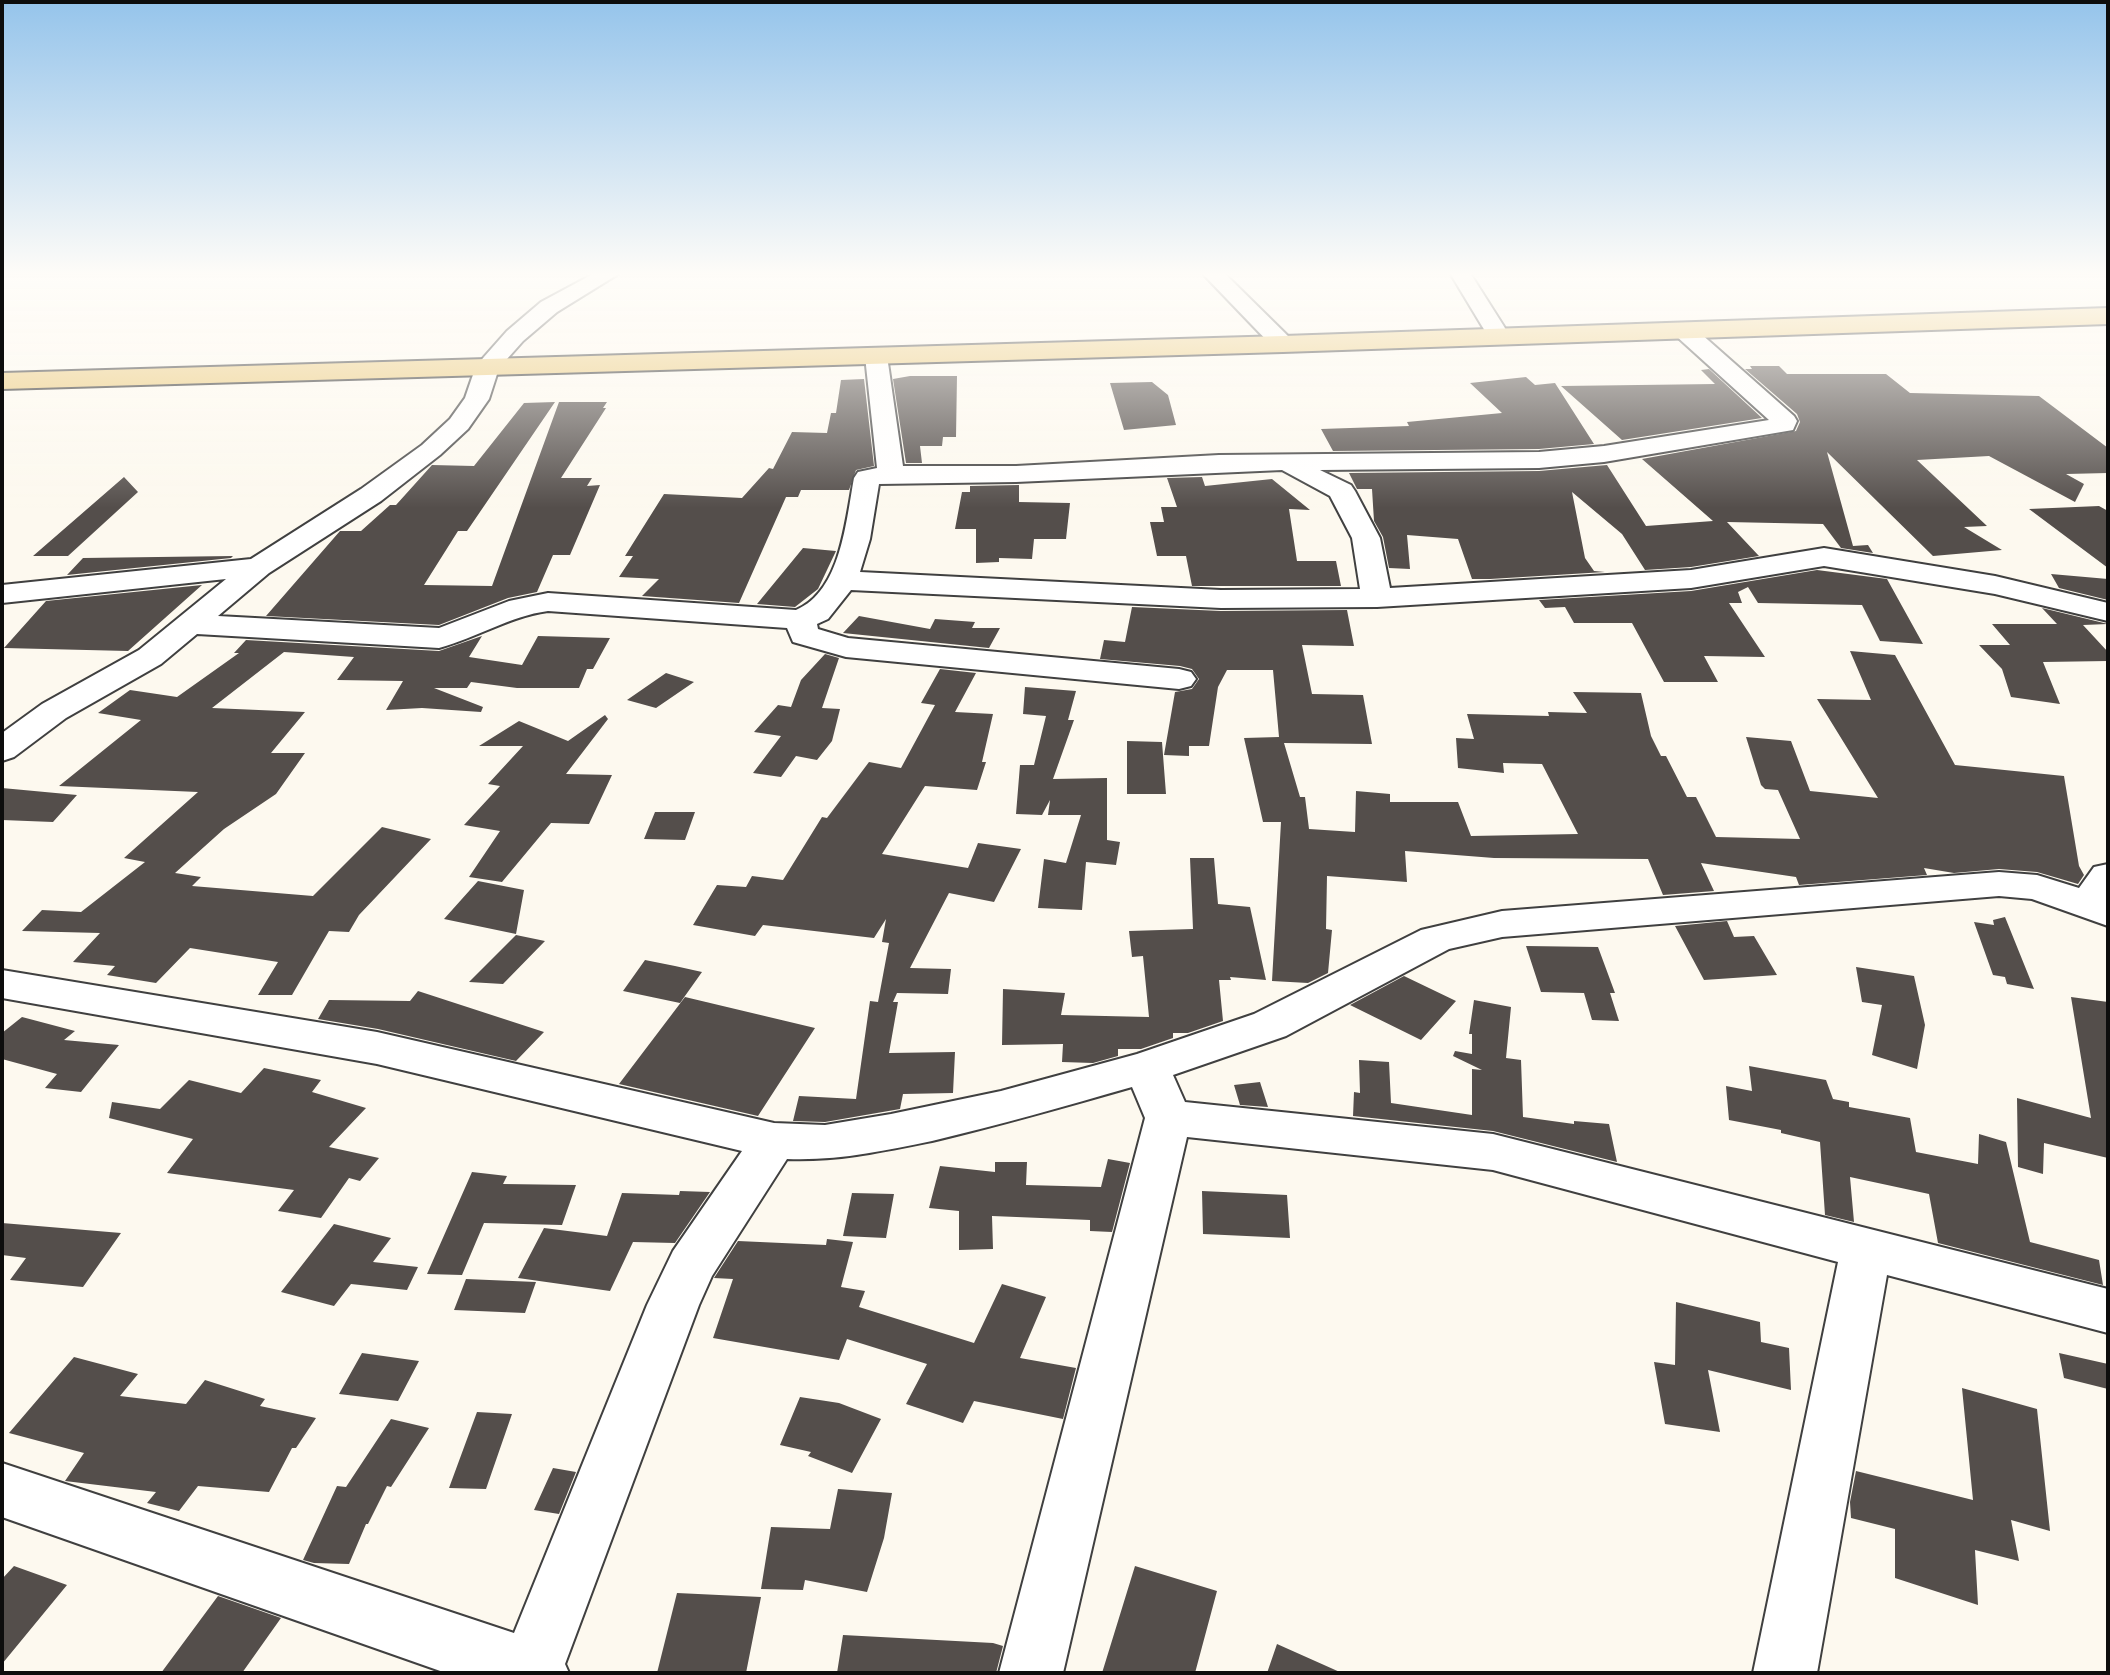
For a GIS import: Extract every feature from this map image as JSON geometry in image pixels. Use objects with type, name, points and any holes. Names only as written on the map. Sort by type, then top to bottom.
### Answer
[{"type":"main road","points":[[2,381],[1040,351]]},
{"type":"street","points":[[2,750],[54,711],[150,657],[259,567],[371,495],[431,450],[459,424],[477,399],[488,366],[501,351]]},
{"type":"street","points":[[193,624],[439,638],[454,635],[525,606],[548,602],[800,620],[815,617],[841,580],[854,547],[867,478],[891,474],[1016,474],[1219,463],[1539,460],[1604,454],[1784,425],[1785,421],[1707,351]]},
{"type":"street","points":[[876,356],[891,474]]},
{"type":"street","points":[[1283,463],[1326,481],[1341,491],[1366,538],[1377,598]]},
{"type":"street","points":[[841,580],[1221,599],[1377,598],[1691,579],[1824,557],[1995,585],[2108,612]]},
{"type":"street","points":[[2,594],[259,567]]},
{"type":"street","points":[[800,620],[804,635],[846,647],[1179,679]]},
{"type":"street","points":[[2,984],[377,1048],[774,1141],[825,1143],[1001,1108],[1147,1067],[1270,1025],[1436,939],[1478,928],[1999,884],[2101,898]]},
{"type":"street","points":[[1031,1673],[1168,1118],[1147,1067]]},
{"type":"street","points":[[1168,1118],[1493,1152],[2108,1311]]},
{"type":"street","points":[[2,1490],[504,1668],[691,1266],[774,1141]]},
{"type":"street","points":[[1785,1673],[1866,1249]]},
{"type":"building","points":[[1750,366],[1779,366],[1787,374],[1886,374],[1910,393],[2039,396],[2108,448],[2108,473],[2066,474],[2084,484],[2075,502],[1989,456],[1917,460],[1987,526],[1964,527],[2002,550],[1933,556],[1827,452],[1853,546],[1868,545],[1873,553],[1841,548],[1823,524],[1727,522],[1759,556],[1691,567],[1645,570],[1622,534],[1572,492],[1585,558],[1594,571],[1605,572],[1472,579],[1458,539],[1407,535],[1410,569],[1389,568],[1383,537],[1374,521],[1372,489],[1357,489],[1349,473],[1539,471],[1607,465],[1646,526],[1713,521],[1642,459],[1796,431],[1800,422],[1797,414],[1745,369],[1752,369]]},
{"type":"building","points":[[1709,369],[1762,418],[1622,440],[1561,386],[1715,384],[1701,370]]},
{"type":"building","points":[[957,376],[956,437],[943,437],[942,446],[920,446],[922,463],[906,463],[893,379]]},
{"type":"building","points":[[1526,377],[1535,385],[1555,383],[1594,444],[1539,449],[1333,451],[1321,429],[1409,426],[1407,422],[1502,413],[1470,383]]},
{"type":"building","points":[[864,379],[874,466],[856,470],[849,490],[801,490],[798,497],[786,497],[739,603],[642,596],[659,579],[619,577],[633,556],[625,556],[664,494],[742,498],[769,468],[773,469],[792,432],[827,433],[831,413],[836,413],[841,380]]},
{"type":"building","points":[[1152,382],[1168,395],[1176,425],[1124,430],[1110,383]]},
{"type":"building","points":[[555,402],[467,531],[458,531],[424,585],[492,586],[559,402],[607,402],[561,478],[592,478],[587,486],[600,485],[570,555],[553,555],[537,592],[508,598],[439,625],[266,616],[340,531],[361,531],[390,505],[396,505],[432,465],[474,466],[524,403]]},
{"type":"building","points":[[124,477],[138,492],[68,556],[33,556]]},
{"type":"building","points":[[1202,477],[1205,486],[1272,479],[1310,510],[1289,509],[1297,561],[1336,561],[1341,586],[1192,586],[1186,556],[1157,556],[1150,522],[1164,522],[1161,507],[1177,507],[1167,478]]},
{"type":"building","points":[[1019,485],[1019,502],[1070,503],[1066,539],[1034,539],[1032,559],[999,558],[999,562],[976,563],[976,529],[955,529],[962,492],[970,492],[970,486]]},
{"type":"building","points":[[2099,506],[2108,511],[2108,568],[2029,509]]},
{"type":"building","points":[[803,548],[836,551],[818,589],[795,607],[757,604]]},
{"type":"building","points":[[233,556],[231,558],[67,575],[83,558]]},
{"type":"building","points":[[1817,570],[1887,579],[1923,644],[1880,641],[1862,605],[1758,603],[1748,587],[1738,592],[1742,603],[1729,603],[1765,657],[1704,656],[1718,682],[1664,682],[1632,623],[1574,623],[1565,607],[1545,608],[1539,600],[1691,591]]},
{"type":"building","points":[[2051,574],[2108,579],[2108,600],[2059,588]]},
{"type":"building","points":[[202,585],[128,651],[4,648],[46,601]]},
{"type":"building","points":[[1132,607],[1221,611],[1347,610],[1354,646],[1302,645],[1312,694],[1363,695],[1372,744],[1284,743],[1300,797],[1305,797],[1309,829],[1355,832],[1356,791],[1390,794],[1390,802],[1458,802],[1471,836],[1578,834],[1542,764],[1503,763],[1504,773],[1458,768],[1456,738],[1474,739],[1467,714],[1549,716],[1548,712],[1587,713],[1573,692],[1641,693],[1651,736],[1661,756],[1666,756],[1687,797],[1696,797],[1716,837],[1800,839],[1778,790],[1765,789],[1761,785],[1746,737],[1791,741],[1810,791],[1878,798],[1817,699],[1871,700],[1850,651],[1895,655],[1955,765],[2064,776],[2079,866],[2084,875],[2078,884],[2037,872],[1999,869],[1954,873],[1924,868],[1927,875],[1799,885],[1796,877],[1701,863],[1714,891],[1663,895],[1648,859],[1494,858],[1405,851],[1407,882],[1327,876],[1326,929],[1332,930],[1328,973],[1308,983],[1272,981],[1281,822],[1263,822],[1244,738],[1279,737],[1273,670],[1227,670],[1218,687],[1209,746],[1189,746],[1189,756],[1164,755],[1175,692],[1192,689],[1199,679],[1192,669],[1180,666],[1100,659],[1104,640],[1125,642]]},
{"type":"building","points":[[2042,608],[2108,624],[2083,625],[2108,652],[2108,661],[2043,662],[2060,704],[2011,697],[2002,669],[1979,645],[2010,645],[1992,624],[2057,624]]},
{"type":"building","points":[[859,616],[930,629],[935,619],[975,622],[972,628],[1000,628],[989,648],[843,633]]},
{"type":"building","points":[[482,636],[469,657],[522,665],[538,636],[610,638],[593,669],[587,669],[579,688],[517,688],[471,682],[467,688],[434,688],[483,707],[481,712],[422,708],[386,710],[403,681],[337,680],[354,657],[284,652],[212,708],[305,712],[271,753],[305,753],[276,794],[224,829],[175,873],[201,877],[192,886],[313,896],[382,827],[431,839],[359,915],[349,932],[329,931],[292,995],[258,995],[278,962],[190,948],[156,983],[107,975],[115,966],[73,962],[100,933],[22,931],[42,910],[81,912],[145,862],[124,858],[198,792],[59,786],[141,720],[98,713],[130,690],[177,697],[239,653],[234,653],[246,640],[439,651]]},
{"type":"building","points":[[825,654],[839,658],[822,708],[840,709],[832,741],[817,760],[796,756],[781,777],[753,773],[781,736],[754,732],[778,705],[791,707],[801,680]]},
{"type":"building","points":[[940,669],[976,673],[955,712],[993,714],[982,762],[986,762],[977,790],[925,786],[882,854],[968,868],[978,843],[1021,849],[994,902],[949,893],[910,968],[951,969],[948,994],[897,993],[893,1002],[898,1002],[889,1053],[955,1052],[953,1093],[903,1094],[900,1109],[825,1122],[793,1121],[799,1096],[856,1099],[870,1001],[878,1002],[889,943],[882,942],[886,919],[874,938],[763,925],[755,936],[693,925],[717,885],[746,887],[752,876],[783,880],[822,817],[827,818],[869,762],[901,768],[935,705],[921,703]]},
{"type":"building","points":[[666,673],[694,682],[656,708],[627,700]]},
{"type":"building","points":[[1025,687],[1076,691],[1068,720],[1074,720],[1053,779],[1107,778],[1107,840],[1120,842],[1116,865],[1086,862],[1082,910],[1038,908],[1044,859],[1066,863],[1081,815],[1048,815],[1050,800],[1042,815],[1016,814],[1020,765],[1034,765],[1046,716],[1023,714]]},
{"type":"building","points":[[605,715],[608,719],[566,774],[612,775],[589,824],[551,823],[502,882],[469,877],[500,831],[464,825],[500,786],[488,784],[523,746],[479,746],[519,721],[568,741]]},
{"type":"building","points":[[1127,741],[1162,742],[1166,794],[1127,794]]},
{"type":"building","points":[[2,788],[77,795],[53,822],[2,820]]},
{"type":"building","points":[[655,812],[695,812],[685,840],[644,839]]},
{"type":"building","points":[[1190,858],[1214,858],[1218,904],[1250,907],[1266,980],[1230,977],[1231,980],[1219,980],[1223,1021],[1188,1033],[1173,1033],[1173,1038],[1141,1049],[1118,1049],[1118,1056],[1093,1063],[1062,1062],[1063,1044],[1002,1045],[1003,989],[1065,993],[1061,1015],[1149,1017],[1143,956],[1132,957],[1129,931],[1193,929]]},
{"type":"building","points":[[478,881],[524,890],[516,934],[444,919]]},
{"type":"building","points":[[2005,917],[2034,989],[2007,984],[2005,977],[1993,975],[1974,922],[1994,925],[1993,920]]},
{"type":"building","points":[[1727,921],[1734,937],[1754,936],[1777,975],[1704,980],[1675,926]]},
{"type":"building","points":[[516,935],[545,941],[503,984],[469,982]]},
{"type":"building","points":[[1526,946],[1598,947],[1615,993],[1610,993],[1619,1021],[1592,1020],[1584,993],[1541,992]]},
{"type":"building","points":[[645,960],[702,972],[680,1003],[623,991]]},
{"type":"building","points":[[1856,967],[1914,976],[1925,1025],[1917,1069],[1872,1055],[1882,1005],[1862,1002]]},
{"type":"building","points":[[1404,976],[1456,1001],[1421,1040],[1350,1005]]},
{"type":"building","points":[[418,991],[544,1032],[516,1061],[378,1029],[318,1019],[329,1000],[410,1001]]},
{"type":"building","points":[[685,997],[815,1028],[758,1116],[619,1084]]},
{"type":"building","points":[[2071,997],[2108,1002],[2108,1158],[2044,1143],[2043,1174],[2018,1167],[2017,1098],[2091,1118]]},
{"type":"building","points":[[1474,1000],[1511,1007],[1506,1058],[1521,1060],[1523,1117],[1574,1124],[1574,1121],[1609,1124],[1617,1162],[1493,1131],[1353,1116],[1354,1092],[1360,1093],[1359,1060],[1389,1062],[1391,1103],[1472,1115],[1472,1069],[1482,1070],[1453,1056],[1455,1051],[1472,1054],[1472,1034],[1469,1034]]},
{"type":"building","points":[[22,1017],[75,1031],[64,1040],[119,1045],[81,1092],[45,1088],[57,1074],[2,1059],[2,1033]]},
{"type":"building","points":[[1749,1066],[1826,1080],[1833,1099],[1849,1102],[1849,1107],[1910,1118],[1916,1152],[1978,1164],[1979,1134],[2006,1142],[2030,1242],[2099,1260],[2103,1285],[1938,1243],[1929,1194],[1850,1177],[1854,1222],[1825,1215],[1820,1142],[1781,1133],[1781,1130],[1729,1120],[1726,1086],[1752,1091]]},
{"type":"building","points":[[264,1068],[321,1080],[312,1092],[366,1108],[329,1147],[379,1158],[360,1181],[349,1178],[321,1218],[278,1211],[294,1190],[167,1173],[193,1139],[109,1118],[112,1102],[160,1109],[189,1080],[241,1093]]},
{"type":"building","points":[[1260,1082],[1268,1107],[1240,1105],[1234,1085]]},
{"type":"building","points":[[1108,1159],[1130,1163],[1112,1232],[1090,1231],[1090,1220],[992,1216],[993,1249],[959,1250],[959,1211],[929,1208],[940,1166],[995,1172],[995,1162],[1027,1162],[1026,1185],[1101,1187]]},
{"type":"building","points":[[472,1172],[507,1176],[503,1184],[576,1185],[562,1225],[484,1223],[462,1275],[427,1274]]},
{"type":"building","points":[[680,1191],[710,1192],[675,1243],[633,1242],[610,1291],[518,1278],[544,1228],[607,1236],[622,1193],[679,1195]]},
{"type":"building","points":[[1202,1191],[1287,1195],[1290,1238],[1203,1234]]},
{"type":"building","points":[[852,1193],[894,1194],[886,1238],[843,1236]]},
{"type":"building","points":[[2,1223],[121,1233],[83,1287],[10,1280],[26,1258],[2,1255]]},
{"type":"building","points":[[334,1224],[391,1238],[373,1262],[418,1267],[407,1290],[351,1284],[334,1306],[281,1292]]},
{"type":"building","points":[[827,1239],[853,1242],[841,1287],[865,1291],[859,1307],[974,1343],[1002,1284],[1046,1297],[1020,1358],[1076,1368],[1063,1419],[974,1401],[963,1423],[906,1404],[927,1364],[847,1339],[839,1360],[713,1338],[733,1279],[714,1278],[738,1241],[826,1245]]},
{"type":"building","points":[[466,1279],[536,1282],[525,1313],[454,1310]]},
{"type":"building","points":[[1676,1302],[1760,1322],[1761,1342],[1789,1348],[1791,1390],[1708,1370],[1720,1432],[1665,1424],[1654,1362],[1675,1365]]},
{"type":"building","points":[[362,1353],[419,1361],[398,1401],[339,1394]]},
{"type":"building","points":[[2059,1353],[2108,1364],[2108,1389],[2064,1378]]},
{"type":"building","points":[[74,1357],[138,1374],[120,1396],[186,1404],[205,1380],[265,1399],[260,1406],[316,1418],[296,1448],[292,1448],[269,1492],[198,1486],[179,1511],[147,1503],[156,1492],[65,1481],[84,1453],[9,1433]]},
{"type":"building","points":[[1962,1388],[2037,1409],[2050,1531],[2011,1520],[2019,1561],[1975,1550],[1978,1605],[1895,1578],[1895,1529],[1851,1518],[1850,1502],[1856,1471],[1973,1500]]},
{"type":"building","points":[[800,1397],[839,1403],[881,1419],[852,1473],[808,1456],[811,1452],[780,1445]]},
{"type":"building","points":[[477,1412],[512,1414],[486,1489],[449,1488]]},
{"type":"building","points":[[391,1419],[429,1428],[391,1487],[387,1486],[349,1564],[303,1560],[337,1486],[346,1487]]},
{"type":"building","points":[[553,1468],[576,1472],[559,1514],[534,1510]]},
{"type":"building","points":[[838,1489],[892,1493],[884,1538],[867,1592],[805,1580],[803,1590],[761,1589],[771,1527],[830,1529]]},
{"type":"building","points":[[14,1566],[67,1585],[2,1664],[2,1579]]},
{"type":"building","points":[[1135,1566],[1217,1591],[1195,1673],[1102,1673]]},
{"type":"building","points":[[677,1593],[761,1597],[746,1673],[657,1673]]},
{"type":"building","points":[[218,1596],[281,1618],[242,1673],[161,1673]]},
{"type":"building","points":[[843,1635],[1003,1646],[996,1673],[837,1673]]},
{"type":"building","points":[[1277,1644],[1342,1673],[1267,1673]]}]
